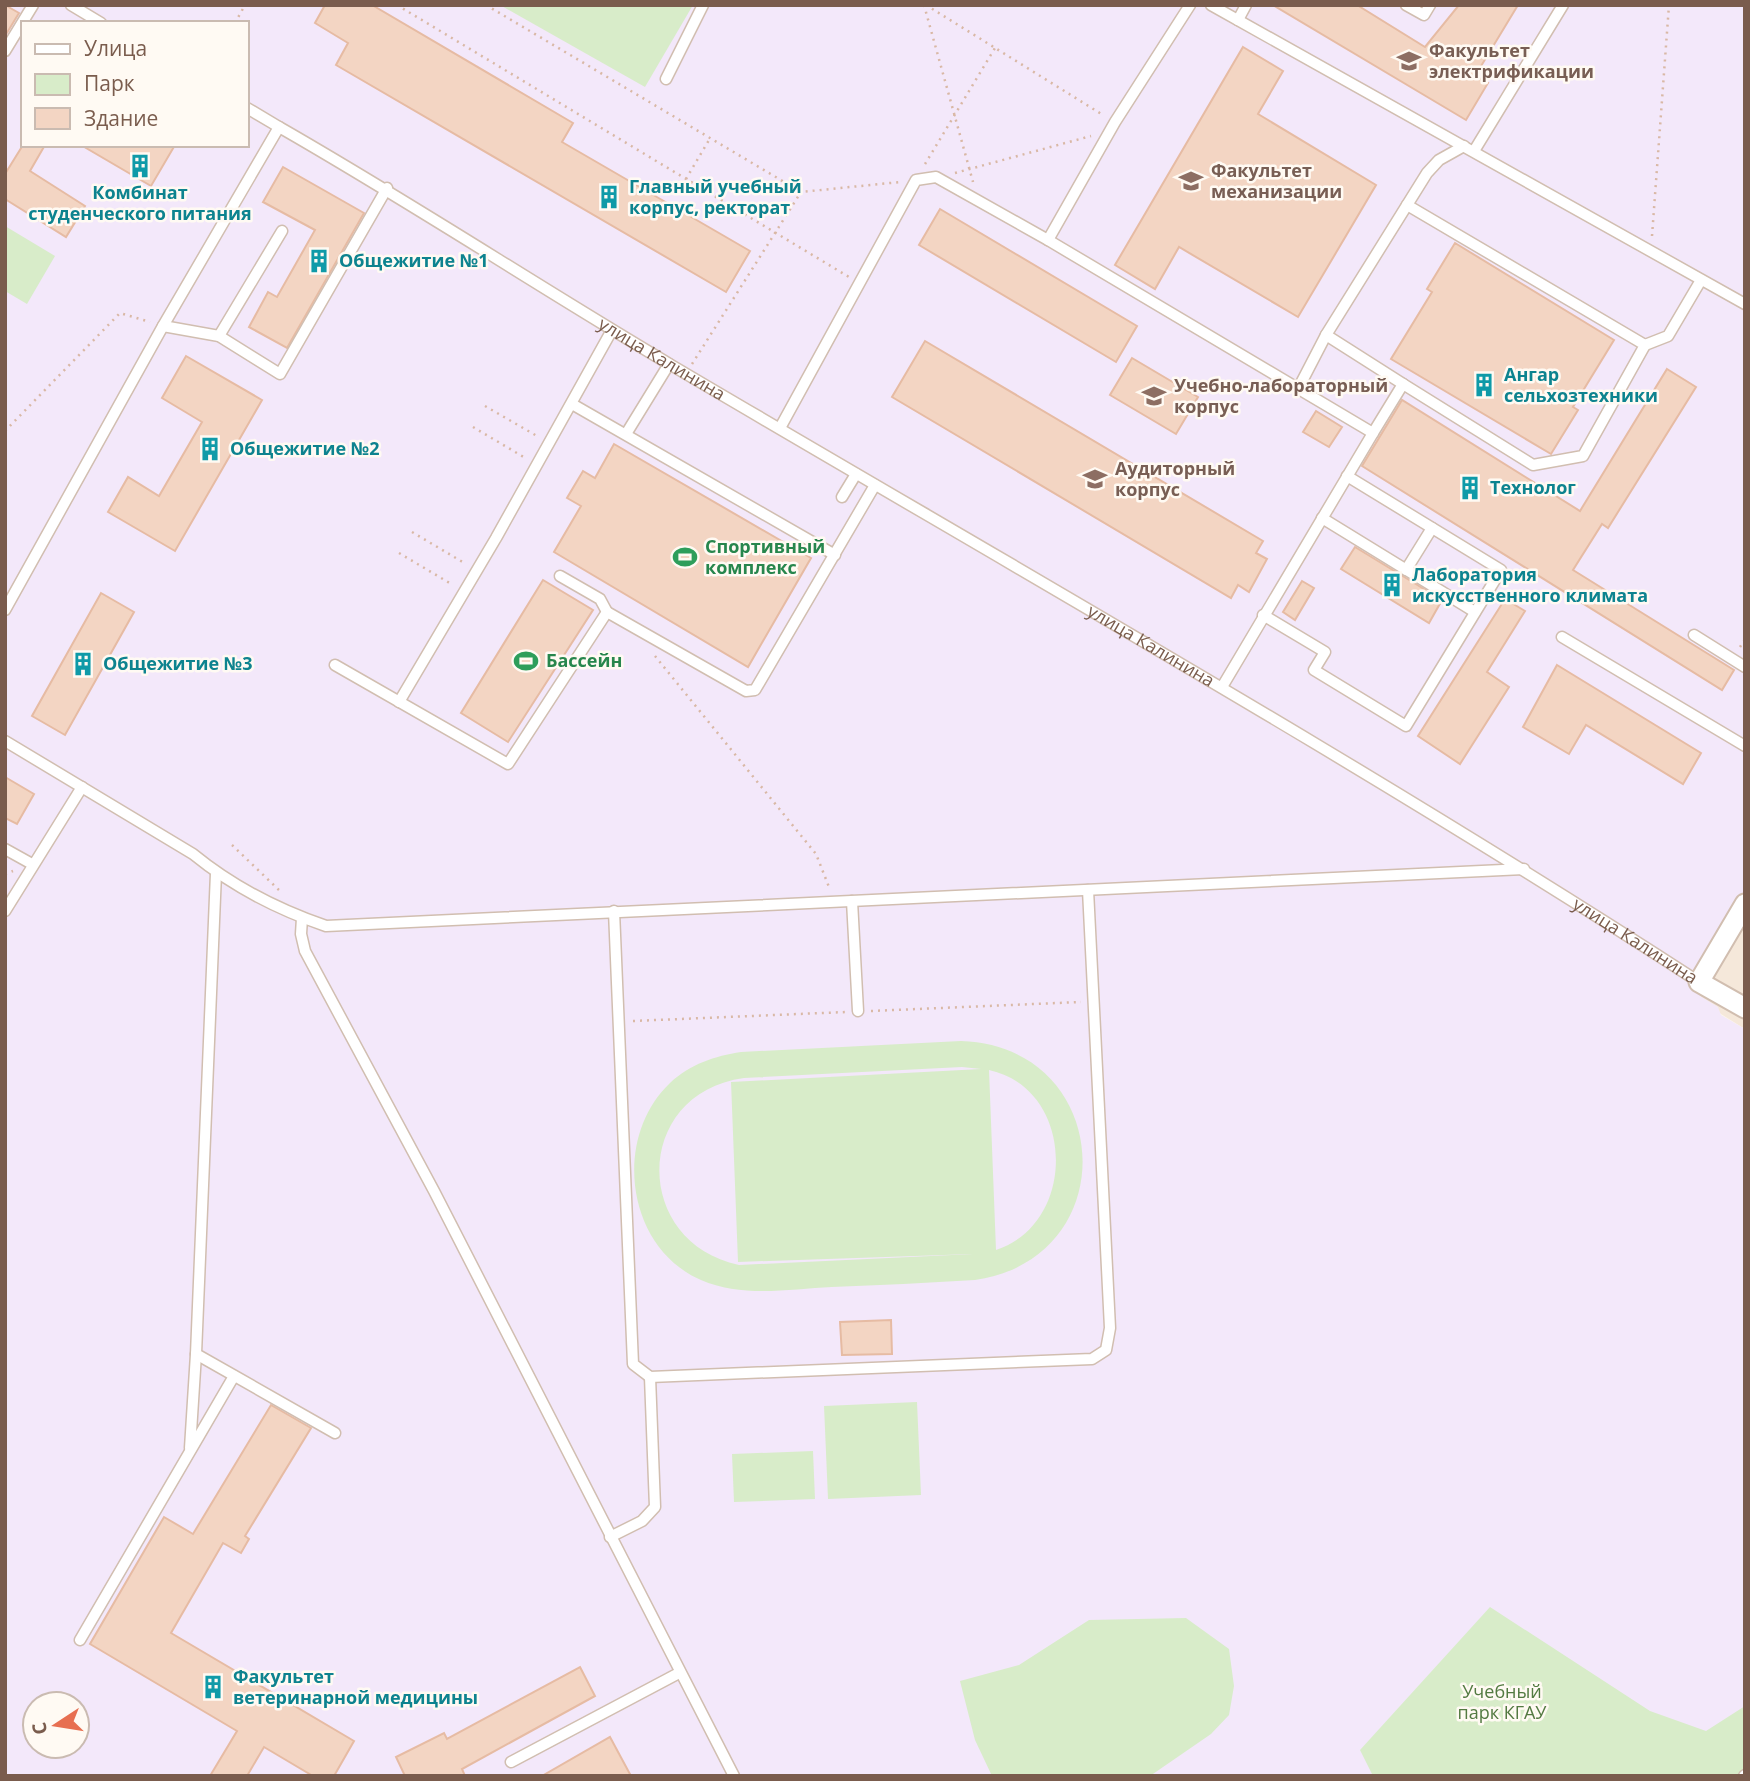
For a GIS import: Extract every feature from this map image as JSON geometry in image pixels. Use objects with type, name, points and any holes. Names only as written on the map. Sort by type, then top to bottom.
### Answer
[{"type":"street","points":[[1699,982],[1745,904]]},
{"type":"street","name":"улица Калинина","points":[[1699,982],[1745,1008]]},
{"type":"lane","points":[[23,21],[33,5]]},
{"type":"lane","points":[[71,5],[98,21]]},
{"type":"lane","points":[[666,79],[703,5]]},
{"type":"lane","points":[[1048,240],[1113,127],[1189,5]]},
{"type":"lane","points":[[1211,5],[1745,304]]},
{"type":"lane","points":[[1238,20],[1246,5]]},
{"type":"lane","points":[[1406,5],[1424,15],[1430,5]]},
{"type":"lane","points":[[1298,389],[1326,335],[1427,173],[1439,160],[1469,149],[1563,5]]},
{"type":"lane","points":[[5,51],[21,25]]},
{"type":"lane","name":"улица Калинина","points":[[248,109],[387,188],[685,374],[1222,687],[1525,869],[1699,982]]},
{"type":"lane","points":[[5,610],[163,326],[279,127]]},
{"type":"lane","points":[[780,428],[916,180],[936,177],[1048,240],[1373,433]]},
{"type":"lane","points":[[163,326],[219,335],[280,374],[387,188]]},
{"type":"lane","points":[[1407,205],[1646,345]]},
{"type":"lane","points":[[219,335],[282,231]]},
{"type":"lane","points":[[1326,335],[1533,465],[1583,456],[1646,345],[1668,336],[1701,279]]},
{"type":"lane","points":[[400,702],[612,330]]},
{"type":"lane","points":[[626,434],[669,364]]},
{"type":"lane","points":[[1222,687],[1403,384]]},
{"type":"lane","points":[[572,404],[835,555]]},
{"type":"lane","points":[[842,497],[856,474]]},
{"type":"lane","points":[[1263,615],[1325,652],[1314,670],[1406,726],[1500,570],[1347,476]]},
{"type":"lane","points":[[560,576],[600,599],[607,611],[751,691],[759,687],[875,485]]},
{"type":"lane","points":[[1322,518],[1475,612]]},
{"type":"lane","points":[[1406,570],[1432,528]]},
{"type":"lane","points":[[335,665],[508,764],[513,761],[607,611]]},
{"type":"lane","points":[[1694,635],[1745,667]]},
{"type":"lane","points":[[1562,637],[1745,747]]},
{"type":"lane","points":[[5,741],[193,854],[216,873],[302,918],[326,926],[1525,869]]},
{"type":"lane","points":[[5,911],[82,787]]},
{"type":"lane","points":[[5,849],[32,864]]},
{"type":"lane","points":[[190,1451],[216,873]]},
{"type":"lane","points":[[614,911],[634,1364],[650,1377],[1092,1359],[1106,1349],[1110,1314],[1088,890]]},
{"type":"lane","points":[[852,901],[858,1011]]},
{"type":"lane","points":[[302,918],[300,934],[305,951],[433,1191],[734,1776]]},
{"type":"lane","points":[[196,1354],[335,1433]]},
{"type":"lane","points":[[80,1640],[234,1376]]},
{"type":"lane","points":[[610,1537],[642,1521],[656,1507],[650,1377]]},
{"type":"lane","points":[[511,1762],[679,1673]]},
{"type":"path","points":[[236,21],[246,5]]},
{"type":"path","points":[[397,5],[861,284]]},
{"type":"path","points":[[486,5],[801,192],[916,180],[953,114],[995,48]]},
{"type":"path","points":[[925,5],[1113,127]]},
{"type":"path","points":[[925,5],[968,169],[980,202]]},
{"type":"path","points":[[1651,251],[1669,5]]},
{"type":"path","points":[[936,177],[1113,127]]},
{"type":"path","points":[[687,179],[710,138]]},
{"type":"path","points":[[685,374],[801,192]]},
{"type":"path","points":[[5,431],[120,313],[163,326]]},
{"type":"path","points":[[485,406],[549,443]]},
{"type":"path","points":[[473,427],[537,464]]},
{"type":"path","points":[[412,531],[477,570]]},
{"type":"path","points":[[399,553],[465,592]]},
{"type":"path","points":[[654,656],[816,854],[834,900]]},
{"type":"path","points":[[232,845],[285,896]]},
{"type":"shaded area","points":[[5,5],[1745,5],[1745,921],[1700,996],[1718,1007],[1721,1015],[1745,1029],[1745,1776],[5,1776]]},
{"type":"shaded area","points":[[1745,921],[1745,1029],[1700,996]]},
{"type":"green space","points":[[500,5],[693,5],[645,87]]},
{"type":"green space","points":[[5,226],[55,256],[27,304],[5,291]]},
{"type":"green space","points":[[961,1041],[1012,1052],[1049,1077],[1073,1113],[1082,1154],[1078,1196],[1058,1234],[1024,1264],[975,1280],[749,1291],[717,1286],[701,1280],[676,1265],[656,1243],[643,1218],[636,1190],[635,1161],[640,1132],[652,1106],[670,1083],[703,1062],[741,1052]],"holes":[[[962,1067],[981,1069],[731,1082],[744,1078]],[[989,1070],[1018,1082],[1038,1102],[1051,1128],[1056,1157],[1053,1186],[1042,1213],[1023,1235],[996,1250]],[[731,1082],[738,1262],[973,1254],[739,1265],[704,1251],[679,1228],[664,1200],[659,1168],[665,1138],[681,1110],[707,1089]]]},
{"type":"green space","points":[[917,1402],[921,1495],[828,1499],[824,1406]]},
{"type":"green space","points":[[813,1451],[815,1499],[734,1502],[732,1454]]},
{"type":"green space","name":"Учебный парк КГАУ","points":[[1490,1607],[1650,1711],[1706,1731],[1745,1706],[1745,1776],[1373,1776],[1360,1750]]},
{"type":"green space","points":[[1186,1618],[1229,1649],[1234,1686],[1229,1715],[1211,1734],[1150,1776],[992,1776],[975,1740],[960,1681],[1019,1665],[1089,1620]]},
{"type":"building","points":[[5,5],[19,13],[5,36]]},
{"type":"building","name":"Главный учебный корпус, ректорат","points":[[325,5],[372,5],[573,123],[562,142],[750,251],[726,292],[336,65],[348,43],[315,23]]},
{"type":"building","name":"Факультет электрификации","points":[[1273,5],[1357,5],[1425,47],[1459,5],[1518,5],[1475,76],[1488,83],[1466,120]]},
{"type":"building","points":[[1243,47],[1283,71],[1258,114],[1376,185],[1298,317],[1179,247],[1155,289],[1115,265]]},
{"type":"building","points":[[22,147],[44,147],[30,171],[85,206],[66,237],[5,199],[5,174]]},
{"type":"building","name":"Комбинат студенческого питания","points":[[84,147],[174,147],[151,186]]},
{"type":"building","name":"Общежитие №1","points":[[283,167],[364,213],[287,348],[249,327],[268,292],[277,297],[315,230],[263,202]]},
{"type":"building","points":[[940,209],[1137,326],[1116,362],[919,245]]},
{"type":"building","points":[[1455,243],[1614,340],[1573,407],[1578,410],[1551,454],[1391,359],[1432,292],[1427,289]]},
{"type":"building","name":"Аудиторный корпус","points":[[925,341],[1263,541],[1256,553],[1267,559],[1249,592],[1238,585],[1231,598],[892,397]]},
{"type":"building","name":"Общежитие №2","points":[[186,356],[262,400],[175,551],[108,512],[128,477],[159,496],[202,422],[162,398]]},
{"type":"building","name":"Учебно-лабораторный корпус","points":[[1132,358],[1198,397],[1176,434],[1110,395]]},
{"type":"building","name":"Технолог","points":[[1667,369],[1696,387],[1608,528],[1602,524],[1573,570],[1734,670],[1722,690],[1362,466],[1402,400],[1580,511]]},
{"type":"building","points":[[1316,411],[1342,427],[1329,447],[1303,432]]},
{"type":"building","name":"Спортивный комплекс","points":[[614,444],[811,558],[748,667],[554,552],[581,506],[567,498],[583,471],[595,478]]},
{"type":"building","name":"Лаборатория искусственного климата","points":[[1355,547],[1442,600],[1429,623],[1341,569]]},
{"type":"building","name":"Бассейн","points":[[543,580],[593,610],[508,742],[461,713]]},
{"type":"building","points":[[1302,581],[1314,588],[1295,620],[1283,612]]},
{"type":"building","name":"Общежитие №3","points":[[101,593],[134,612],[65,735],[32,716]]},
{"type":"building","points":[[1505,599],[1525,611],[1487,672],[1509,687],[1460,764],[1418,736]]},
{"type":"building","points":[[1557,665],[1701,753],[1683,784],[1586,725],[1569,754],[1523,727]]},
{"type":"building","points":[[5,777],[34,794],[17,824],[5,818]]},
{"type":"building","points":[[891,1320],[892,1354],[842,1355],[840,1322]]},
{"type":"building","name":"Факультет ветеринарной медицины","points":[[271,1405],[311,1428],[245,1536],[249,1539],[241,1553],[223,1543],[171,1633],[354,1741],[334,1776],[313,1776],[264,1747],[247,1776],[210,1776],[237,1731],[90,1644],[164,1517],[193,1534]]},
{"type":"building","points":[[580,1667],[595,1696],[462,1769],[465,1776],[405,1776],[396,1757],[444,1733],[447,1739]]},
{"type":"building","points":[[610,1737],[631,1776],[542,1776]]},
{"type":"place","name":"Факультет электрификации","points":[[1409,61]]},
{"type":"place","name":"Комбинат студенческого питания","points":[[140,166]]},
{"type":"place","name":"Факультет механизации","points":[[1191,181]]},
{"type":"place","name":"Главный учебный корпус, ректорат","points":[[609,197]]},
{"type":"place","name":"Общежитие №1","points":[[319,261]]},
{"type":"place","name":"Ангар сельхозтехники","points":[[1484,385]]},
{"type":"place","name":"Учебно-лабораторный корпус","points":[[1154,396]]},
{"type":"place","name":"Общежитие №2","points":[[210,449]]},
{"type":"place","name":"Аудиторный корпус","points":[[1095,479]]},
{"type":"place","name":"Технолог","points":[[1470,488]]},
{"type":"place","name":"Спортивный комплекс","points":[[685,557]]},
{"type":"place","name":"Лаборатория искусственного климата","points":[[1392,585]]},
{"type":"place","name":"Бассейн","points":[[526,661]]},
{"type":"place","name":"Общежитие №3","points":[[83,664]]},
{"type":"place","name":"Факультет ветеринарной медицины","points":[[213,1687]]}]
